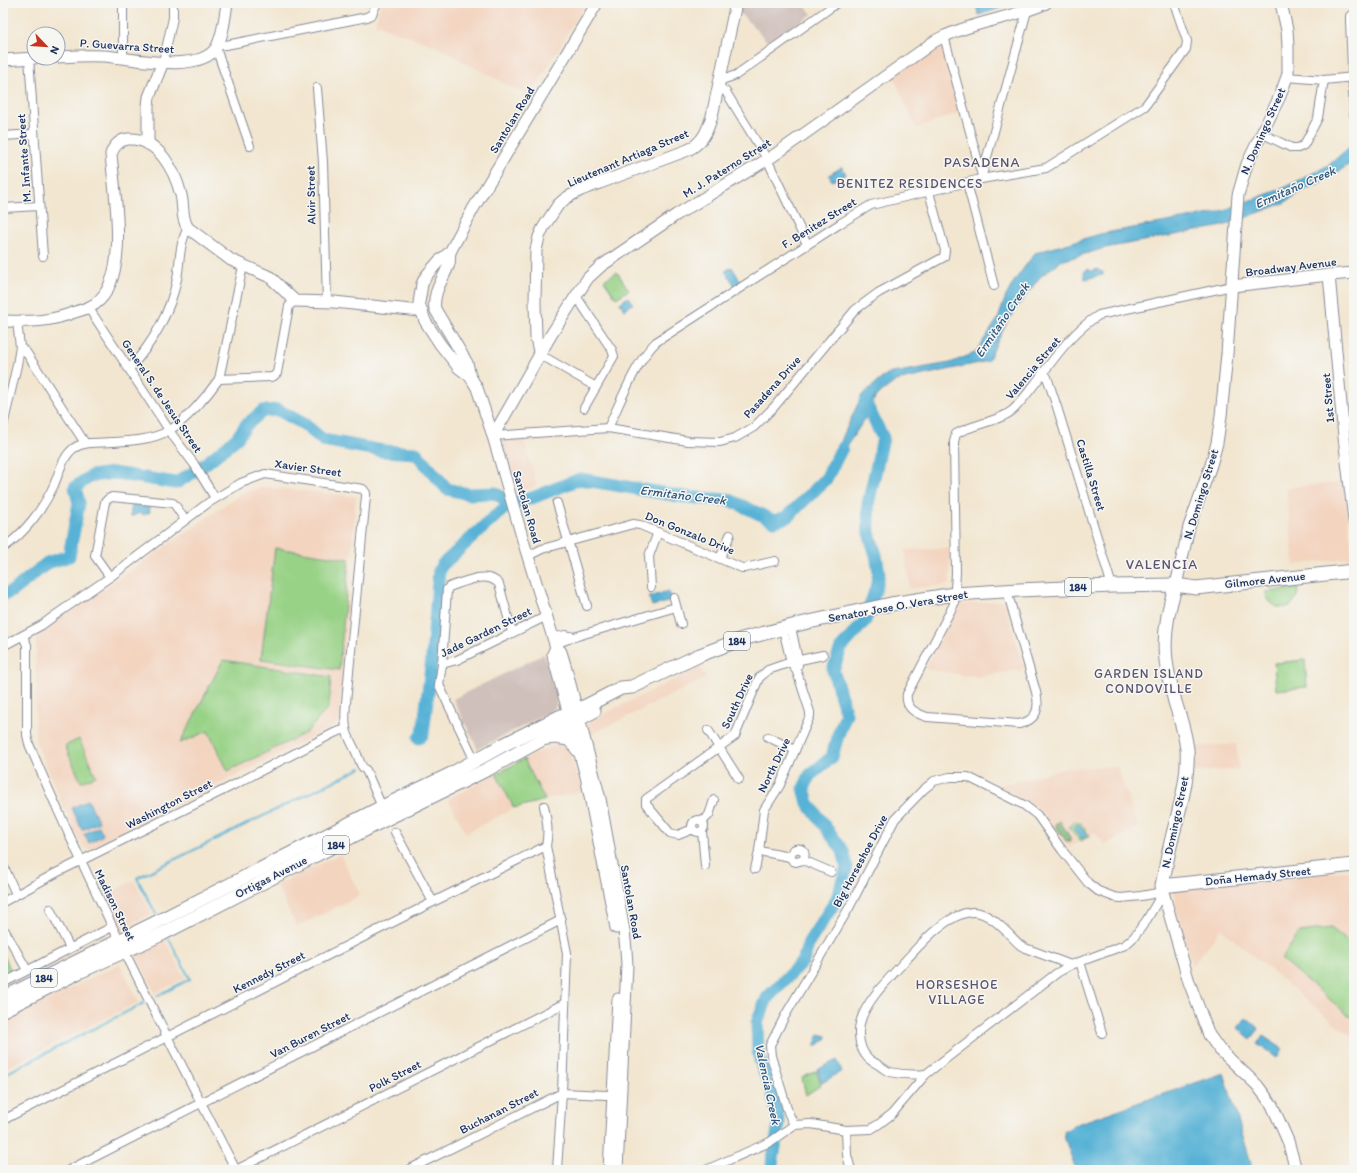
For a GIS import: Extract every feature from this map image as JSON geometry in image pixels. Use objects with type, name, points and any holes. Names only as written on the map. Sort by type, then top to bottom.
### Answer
[{"type":"main road","points":[[216,46],[221,33],[227,3]]},
{"type":"main road","name":"Santolan Road","points":[[597,3],[473,209],[450,252],[449,262],[438,290],[435,305],[439,317],[467,363],[470,376],[477,388],[493,436],[555,643],[561,652],[574,716],[579,751],[586,776],[619,952],[609,1170]]},
{"type":"main road","name":"Lieutenant Artiaga Street","points":[[540,357],[536,337],[536,250],[543,228],[550,215],[566,198],[581,190],[673,156],[697,145],[704,137],[709,127],[736,3]]},
{"type":"main road","name":"M. J. Paterno Street","points":[[493,436],[576,296],[588,278],[601,266],[676,215],[767,159],[944,36],[963,29],[1027,11],[1046,3]]},
{"type":"main road","name":"N. Domingo Street","points":[[1281,3],[1287,30],[1289,57],[1286,77],[1280,96],[1245,168],[1238,195],[1227,354],[1217,443],[1211,465],[1189,527],[1167,623],[1165,647],[1166,661],[1187,749],[1182,799],[1167,860],[1162,889],[1189,982],[1209,1035],[1219,1049],[1257,1085],[1272,1104],[1288,1141],[1296,1170]]},
{"type":"main road","name":"P. Guevarra Street","points":[[66,56],[81,55],[177,64],[195,61],[206,57],[216,46]]},
{"type":"main road","points":[[3,60],[26,58]]},
{"type":"main road","points":[[148,144],[148,106],[163,62]]},
{"type":"main road","points":[[3,321],[47,320],[60,318],[88,308],[100,298],[109,286],[114,270],[117,248],[111,154],[114,147],[123,140],[138,140],[148,144],[160,154],[171,169],[181,197],[183,217],[188,228],[223,255],[243,266],[270,277],[295,301],[326,302],[420,311]]},
{"type":"main road","name":"Santolan Road","points":[[450,252],[439,261],[426,276],[422,284],[419,303],[420,311],[440,344],[459,368],[470,376]]},
{"type":"main road","name":"Broadway Avenue","points":[[1232,286],[1329,274],[1354,273]]},
{"type":"main road","name":"1st Street","points":[[1329,274],[1344,437],[1354,520]]},
{"type":"main road","name":"Gilmore Avenue","points":[[1176,585],[1196,588],[1354,571]]},
{"type":"main road","name":"Senator Jose O. Vera Street","points":[[574,716],[623,697],[632,687],[700,655],[742,639],[800,624],[891,604],[955,594],[1112,586],[1176,585]]},
{"type":"main road","name":"Santolan Road","points":[[574,716],[600,799],[624,931],[627,959],[617,1170]]},
{"type":"main road","name":"Ortigas Avenue","points":[[3,998],[121,946],[388,818],[545,739],[574,716]]},
{"type":"main road","name":"Ortigas Avenue","points":[[163,926],[382,808],[475,761],[503,745],[574,716]]},
{"type":"main road","points":[[545,739],[555,737],[569,739],[579,751]]},
{"type":"main road","name":"Doña Hemady Street","points":[[1162,889],[1354,866]]},
{"type":"main road","name":"Ortigas Avenue","points":[[3,1010],[121,946]]},
{"type":"street","points":[[122,3],[123,58]]},
{"type":"street","points":[[163,62],[173,18],[173,3]]},
{"type":"street","points":[[250,146],[216,46],[367,18],[372,14],[377,3]]},
{"type":"street","points":[[807,244],[767,159],[726,92],[719,84],[736,75],[838,3]]},
{"type":"street","name":"F. Benitez Street","points":[[608,428],[648,349],[656,342],[807,244],[871,205],[982,178],[1046,168],[1145,106],[1186,50],[1187,41],[1174,3]]},
{"type":"street","points":[[982,178],[1027,11]]},
{"type":"street","points":[[1352,15],[1354,115]]},
{"type":"street","points":[[944,36],[982,178]]},
{"type":"street","name":"M. Infante Street","points":[[32,66],[34,134],[43,256]]},
{"type":"street","points":[[1286,77],[1324,80],[1353,77]]},
{"type":"street","points":[[1261,133],[1292,148],[1298,148],[1304,145],[1318,118],[1324,80]]},
{"type":"street","name":"Alvir Street","points":[[317,88],[323,162],[326,302]]},
{"type":"street","points":[[3,136],[34,134]]},
{"type":"street","points":[[966,183],[994,286]]},
{"type":"street","name":"Pasadena Drive","points":[[493,436],[608,428],[688,442],[720,442],[735,438],[754,427],[774,407],[856,310],[878,293],[944,257],[945,250],[929,192]]},
{"type":"street","points":[[3,208],[39,206]]},
{"type":"street","points":[[129,369],[140,357],[158,332],[170,306],[177,280],[183,239],[188,228]]},
{"type":"street","points":[[3,548],[19,535],[44,504],[64,461],[73,449],[85,443],[125,441],[144,438],[169,430],[194,409],[208,394],[219,379],[243,266]]},
{"type":"street","name":"Valencia Street","points":[[955,594],[954,442],[956,434],[996,419],[1014,410],[1043,372],[1077,333],[1099,315],[1232,286]]},
{"type":"street","points":[[576,296],[614,353],[613,359],[584,408]]},
{"type":"street","points":[[219,379],[270,377],[277,373],[289,306],[295,301]]},
{"type":"street","name":"General S. de Jesus Street","points":[[88,308],[169,430],[194,464],[215,498]]},
{"type":"street","points":[[3,426],[13,387],[20,346],[17,321]]},
{"type":"street","points":[[20,346],[26,352],[85,443]]},
{"type":"street","points":[[540,357],[548,359],[596,387]]},
{"type":"street","name":"Castilla Street","points":[[1043,372],[1047,377],[1057,407],[1112,586]]},
{"type":"street","name":"Xavier Street","points":[[3,646],[42,625],[110,578],[215,498],[241,483],[265,474],[360,488],[364,490],[366,496],[345,716],[346,729],[382,808]]},
{"type":"street","points":[[110,578],[95,556],[105,502],[108,499],[112,497],[173,503],[176,505],[185,520]]},
{"type":"street","points":[[557,503],[587,606]]},
{"type":"street","name":"Don Gonzalo Drive","points":[[528,556],[542,549],[633,524],[658,532],[745,568],[775,561]]},
{"type":"street","points":[[651,587],[649,556],[658,532]]},
{"type":"street","points":[[720,558],[730,535]]},
{"type":"street","points":[[442,664],[447,589],[449,587],[480,577],[496,581],[499,584],[512,632]]},
{"type":"street","points":[[955,594],[954,604],[907,694],[906,700],[908,706],[915,713],[927,717],[1019,724],[1028,722],[1035,716],[1038,701],[1007,591]]},
{"type":"street","points":[[674,598],[681,624]]},
{"type":"street","points":[[555,643],[565,635],[574,636],[676,607]]},
{"type":"street","name":"Jade Garden Street","points":[[475,761],[439,686],[442,664],[457,660],[547,616]]},
{"type":"street","name":"North Drive","points":[[755,870],[764,810],[780,784],[810,716],[794,661],[787,628]]},
{"type":"street","name":"Madison Street","points":[[23,636],[27,645],[27,735],[29,744],[121,946],[236,1170]]},
{"type":"street","name":"South Drive","points":[[693,829],[678,835],[670,833],[646,804],[646,799],[735,736],[759,678],[768,670],[794,661],[823,655]]},
{"type":"street","name":"Washington Street","points":[[3,902],[81,860],[224,790],[334,733],[346,729]]},
{"type":"street","points":[[708,730],[739,779]]},
{"type":"street","points":[[768,738],[795,750]]},
{"type":"street","name":"Big Horseshoe Drive","points":[[794,1125],[788,1112],[771,1056],[770,1046],[786,1014],[849,908],[884,837],[895,820],[922,790],[934,781],[950,777],[968,777],[1024,805],[1037,815],[1088,883],[1098,891],[1121,898],[1141,896],[1162,889]]},
{"type":"street","points":[[703,821],[709,815],[714,800]]},
{"type":"street","points":[[544,806],[548,826],[546,846],[567,953],[562,1093],[557,1170]]},
{"type":"street","points":[[702,831],[697,832],[693,829],[692,825],[693,822],[700,819],[703,821]]},
{"type":"street","points":[[703,821],[705,824],[705,828],[702,831],[705,866]]},
{"type":"street","points":[[395,832],[433,902]]},
{"type":"street","name":"Kennedy Street","points":[[3,1120],[546,846]]},
{"type":"street","points":[[759,851],[790,857],[793,850],[797,848],[801,849],[805,857],[803,860],[831,872]]},
{"type":"street","points":[[3,865],[16,894]]},
{"type":"street","points":[[706,1170],[720,1167],[770,1142],[794,1125],[811,1124],[846,1130],[871,1129],[892,1114],[926,1074],[1057,973],[1071,965],[1125,945],[1134,937],[1146,921],[1162,889]]},
{"type":"street","points":[[50,909],[70,948]]},
{"type":"street","points":[[926,1074],[908,1075],[888,1071],[868,1058],[863,1050],[859,1032],[862,1017],[883,986],[929,936],[942,925],[954,918],[971,912],[981,913],[989,917],[1020,946],[1071,965]]},
{"type":"street","name":"Van Buren Street","points":[[69,1170],[561,920]]},
{"type":"street","points":[[3,983],[112,927]]},
{"type":"street","points":[[5,930],[27,970]]},
{"type":"street","points":[[1080,962],[1102,1033]]},
{"type":"street","name":"Polk Street","points":[[236,1170],[566,1003]]},
{"type":"street","name":"Buchanan Street","points":[[408,1170],[562,1093],[606,1095]]},
{"type":"street","points":[[846,1130],[847,1154],[851,1170]]},
{"type":"shaded area","points":[[381,3],[586,3],[530,97],[433,45],[375,24]]},
{"type":"shaded area","points":[[741,3],[802,3],[812,14],[770,44],[739,12]]},
{"type":"shaded area","points":[[942,39],[962,112],[916,128],[893,75]]},
{"type":"shaded area","points":[[523,436],[537,486],[518,492],[503,442]]},
{"type":"shaded area","points":[[1344,482],[1352,558],[1294,565],[1286,488]]},
{"type":"shaded area","points":[[264,487],[356,496],[339,723],[90,850],[83,847],[65,810],[35,740],[37,635],[244,492]]},
{"type":"shaded area","points":[[950,548],[950,584],[910,589],[905,550]]},
{"type":"shaded area","points":[[1002,601],[1006,604],[1024,669],[976,677],[925,669],[959,604]]},
{"type":"shaded area","points":[[544,654],[557,699],[555,708],[478,749],[453,699]]},
{"type":"shaded area","points":[[700,667],[706,678],[590,735],[586,723]]},
{"type":"shaded area","points":[[556,744],[567,748],[570,753],[583,791],[545,800],[524,759]]},
{"type":"shaded area","points":[[1236,744],[1239,769],[1194,772],[1193,747]]},
{"type":"shaded area","points":[[1117,766],[1138,827],[1105,845],[1095,832],[1069,848],[1038,808],[998,786],[1067,768]]},
{"type":"shaded area","points":[[496,774],[514,808],[466,833],[448,799]]},
{"type":"shaded area","points":[[340,854],[360,895],[297,927],[276,885]]},
{"type":"shaded area","points":[[1354,870],[1354,1039],[1221,929],[1192,966],[1177,913],[1175,889]]},
{"type":"shaded area","points":[[134,881],[152,914],[120,929],[103,896]]},
{"type":"shaded area","points":[[165,940],[185,978],[155,993],[136,955]]},
{"type":"shaded area","points":[[120,964],[139,1002],[3,1069],[3,1022]]},
{"type":"green space","points":[[617,272],[629,290],[616,298],[604,280]]},
{"type":"green space","points":[[275,548],[349,559],[339,670],[261,659]]},
{"type":"green space","points":[[1298,588],[1297,596],[1294,602],[1290,606],[1284,608],[1273,605],[1268,600],[1265,592]]},
{"type":"green space","points":[[223,660],[331,677],[329,707],[306,733],[228,771],[208,731],[180,743]]},
{"type":"green space","points":[[1305,660],[1307,687],[1276,690],[1274,663]]},
{"type":"green space","points":[[79,739],[96,776],[81,782],[65,746]]},
{"type":"green space","points":[[524,759],[545,800],[514,808],[496,774]]},
{"type":"green space","points":[[1060,821],[1070,837],[1070,841],[1066,841],[1055,825]]},
{"type":"green space","points":[[1075,821],[1080,822],[1090,836],[1081,841],[1068,827]]},
{"type":"green space","points":[[1331,928],[1351,944],[1354,951],[1354,1012],[1352,1018],[1281,959],[1300,932]]},
{"type":"green space","points":[[4,956],[11,971],[3,976],[3,957]]},
{"type":"green space","points":[[816,1071],[821,1085],[806,1095],[802,1078]]},
{"type":"water","points":[[975,3],[999,3],[1001,8],[979,15]]},
{"type":"water","name":"Ermitaño Creek","points":[[1354,143],[1354,161],[1329,178],[1301,192],[1284,203],[1223,226],[1105,248],[1061,261],[1040,277],[1021,302],[1008,320],[988,361],[896,381],[876,396],[866,417],[835,464],[843,436],[862,395],[887,374],[950,363],[975,353],[998,319],[1006,296],[1015,280],[1035,253],[1100,234],[1216,213],[1284,188],[1329,165]]},
{"type":"water","points":[[842,167],[846,174],[832,181],[829,175]]},
{"type":"water","points":[[732,267],[741,282],[735,286],[725,271]]},
{"type":"water","points":[[1087,269],[1092,271],[1098,269],[1099,271],[1103,272],[1103,275],[1085,279],[1084,272]]},
{"type":"water","points":[[628,297],[633,304],[624,310],[620,303]]},
{"type":"water","points":[[132,504],[149,507],[150,512],[144,515],[140,513],[130,516]]},
{"type":"water","points":[[668,591],[671,601],[652,606],[649,597]]},
{"type":"water","points":[[88,800],[99,822],[82,830],[72,808]]},
{"type":"water","points":[[1078,824],[1087,835],[1082,839],[1073,828]]},
{"type":"water","points":[[99,826],[103,835],[89,843],[84,834]]},
{"type":"water","points":[[1246,1018],[1259,1029],[1251,1039],[1238,1028]]},
{"type":"water","points":[[819,1034],[827,1036],[827,1038],[818,1045],[814,1046]]},
{"type":"water","points":[[1263,1036],[1283,1049],[1277,1058],[1257,1044]]},
{"type":"water","points":[[837,1060],[842,1071],[822,1083],[817,1070]]},
{"type":"water","points":[[1224,1073],[1253,1170],[1076,1170],[1064,1132],[1074,1125]]},
{"type":"waterway","name":"Valencia Creek","points":[[771,1170],[779,1124],[771,1087],[763,1070],[758,1051],[757,1023],[767,998],[803,961],[809,942],[837,899],[847,867],[843,851],[808,803],[804,788],[810,775],[832,757],[846,714],[833,670],[841,648],[865,621],[876,588],[879,573],[876,555],[869,533],[868,504],[883,438],[865,402]]},
{"type":"waterway","name":"Ermitaño Creek","points":[[3,595],[13,591],[47,563],[69,556],[79,503],[75,487],[91,476],[113,473],[176,483],[199,469],[237,438],[246,425],[263,411],[278,410],[304,424],[323,440],[383,451],[416,453],[447,489],[468,494],[495,493],[512,504]]},
{"type":"waterway","name":"Ermitaño Creek","points":[[419,738],[423,734],[432,658],[439,570],[442,565],[501,511],[512,504],[532,498],[580,479],[685,497],[730,500],[774,521],[787,517],[826,479],[842,448]]},
{"type":"waterway","points":[[156,914],[137,878],[361,768]]},
{"type":"waterway","points":[[157,996],[190,979],[169,939]]},
{"type":"waterway","points":[[3,1075],[144,1003]]},
{"type":"district","name":"PASADENA","points":[[982,162]]},
{"type":"district","name":"BENITEZ RESIDENCES","points":[[910,183]]},
{"type":"district","name":"VALENCIA","points":[[1162,564]]},
{"type":"district","name":"GARDEN ISLAND CONDOVILLE","points":[[1149,680]]},
{"type":"district","name":"HORSESHOE VILLAGE","points":[[957,992]]}]
